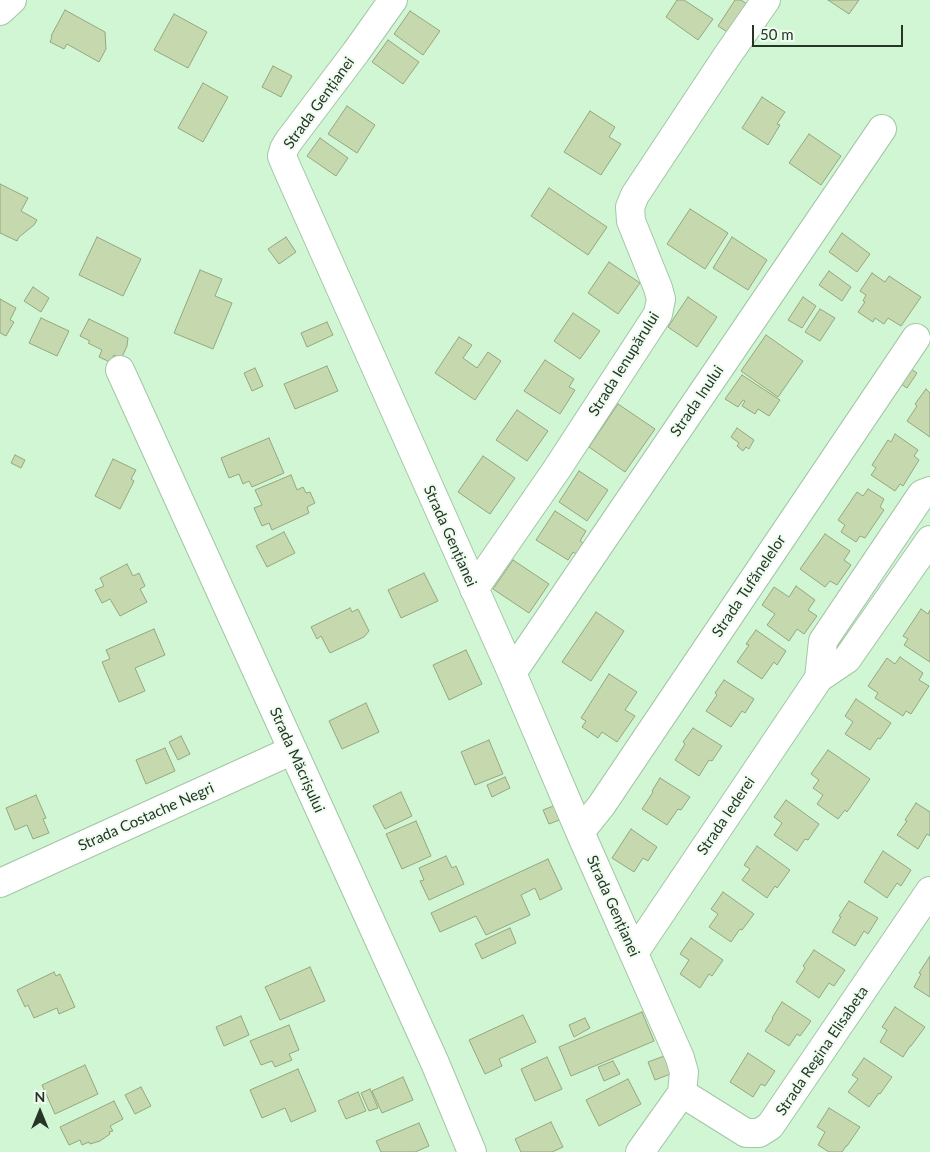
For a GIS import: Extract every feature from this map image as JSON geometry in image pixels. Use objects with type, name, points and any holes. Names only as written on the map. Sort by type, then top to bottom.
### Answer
[{"type":"street","name":"Strada Gențianei","points":[[393,0],[288,142],[282,156],[512,672],[580,832],[680,1058],[684,1072],[682,1093]]},
{"type":"street","name":"Strada Ienupărului","points":[[474,589],[557,469],[658,314],[661,300],[658,288],[631,221],[630,208],[635,195],[766,0]]},
{"type":"street","name":"Strada Inului","points":[[512,672],[882,129]]},
{"type":"street","name":"Strada Tufănelelor","points":[[580,832],[601,806],[916,338]]},
{"type":"street","name":"Strada Măcrișului","points":[[120,370],[435,1063],[472,1152]]},
{"type":"street","name":"Strada Iederei","points":[[819,678],[823,641],[922,494],[930,491]]},
{"type":"street","name":"Strada Iederei","points":[[634,953],[819,678],[847,659],[930,540]]},
{"type":"street","name":"Strada Costache Negri","points":[[0,883],[293,750]]},
{"type":"street","name":"Strada Regina Elisabeta","points":[[682,1093],[746,1133],[758,1133],[770,1126],[930,891]]},
{"type":"street","points":[[640,1152],[682,1093]]},
{"type":"building","points":[[677,0],[684,0],[713,19],[698,40],[666,17]]},
{"type":"building","points":[[735,0],[741,0],[750,6],[732,35],[718,26]]},
{"type":"building","points":[[828,0],[859,0],[849,14]]},
{"type":"building","points":[[65,10],[105,32],[106,49],[99,62],[67,44],[64,49],[50,42],[51,36]]},
{"type":"building","points":[[410,11],[440,31],[423,55],[394,34]]},
{"type":"building","points":[[174,14],[207,32],[188,68],[154,50]]},
{"type":"building","points":[[388,40],[419,62],[403,84],[372,62]]},
{"type":"building","points":[[273,66],[292,76],[281,97],[262,87]]},
{"type":"building","points":[[203,83],[228,97],[203,142],[178,128]]},
{"type":"building","points":[[762,97],[785,112],[777,124],[780,125],[768,145],[742,128]]},
{"type":"building","points":[[347,106],[375,125],[357,153],[328,134]]},
{"type":"building","points":[[590,111],[615,127],[609,137],[621,144],[601,175],[564,152]]},
{"type":"building","points":[[809,134],[841,156],[821,185],[789,163]]},
{"type":"building","points":[[320,138],[348,158],[336,176],[307,156]]},
{"type":"building","points":[[0,184],[28,198],[21,211],[37,220],[17,241],[0,233]]},
{"type":"building","points":[[549,188],[607,227],[588,255],[531,216]]},
{"type":"building","points":[[690,209],[728,233],[705,269],[667,244]]},
{"type":"building","points":[[842,233],[870,254],[857,272],[829,252]]},
{"type":"building","points":[[97,237],[141,259],[123,296],[79,275]]},
{"type":"building","points":[[286,237],[296,252],[279,264],[268,249]]},
{"type":"building","points":[[732,237],[767,260],[748,290],[713,268]]},
{"type":"building","points":[[609,262],[640,283],[618,314],[588,293]]},
{"type":"building","points":[[200,270],[222,279],[215,296],[232,303],[213,349],[174,333]]},
{"type":"building","points":[[829,271],[851,287],[842,301],[819,285]]},
{"type":"building","points":[[872,273],[885,282],[889,276],[921,297],[901,326],[888,318],[884,324],[875,318],[873,322],[858,312],[865,302],[863,301],[866,295],[860,291]]},
{"type":"building","points":[[33,287],[49,298],[41,312],[24,301]]},
{"type":"building","points":[[688,297],[717,317],[697,347],[668,327]]},
{"type":"building","points":[[803,297],[816,306],[802,328],[788,320]]},
{"type":"building","points":[[0,299],[16,308],[10,320],[14,322],[6,336],[0,333]]},
{"type":"building","points":[[820,309],[835,318],[820,341],[805,332]]},
{"type":"building","points":[[573,313],[600,331],[580,359],[554,341]]},
{"type":"building","points":[[41,318],[69,331],[57,356],[29,343]]},
{"type":"building","points":[[89,319],[128,338],[122,357],[118,358],[114,355],[110,362],[99,357],[102,350],[88,343],[90,341],[80,336]]},
{"type":"building","points":[[327,322],[333,335],[307,347],[301,333]]},
{"type":"building","points":[[766,335],[803,361],[778,397],[741,371]]},
{"type":"building","points":[[459,337],[472,345],[463,358],[477,368],[488,352],[501,361],[475,400],[435,373]]},
{"type":"building","points":[[545,360],[574,379],[569,387],[575,390],[560,414],[524,391]]},
{"type":"building","points":[[327,366],[338,391],[295,409],[284,384]]},
{"type":"building","points":[[908,367],[917,373],[907,388],[898,382]]},
{"type":"building","points":[[255,368],[263,386],[252,391],[244,373]]},
{"type":"building","points":[[742,375],[780,400],[769,416],[758,409],[755,414],[742,406],[745,401],[743,400],[738,407],[725,399]]},
{"type":"building","points":[[926,389],[930,393],[930,437],[907,421],[917,406],[915,404]]},
{"type":"building","points":[[618,404],[655,429],[625,472],[589,447]]},
{"type":"building","points":[[517,410],[548,431],[527,461],[496,440]]},
{"type":"building","points":[[737,428],[754,440],[749,449],[746,447],[743,451],[737,446],[739,443],[731,437]]},
{"type":"building","points":[[895,434],[918,450],[914,456],[919,460],[903,486],[900,484],[895,491],[871,475],[876,468],[872,465],[888,440],[891,442]]},
{"type":"building","points":[[269,438],[284,473],[252,487],[249,481],[243,484],[239,474],[229,478],[221,458]]},
{"type":"building","points":[[15,455],[25,460],[21,468],[11,463]]},
{"type":"building","points":[[483,456],[515,478],[490,514],[458,492]]},
{"type":"building","points":[[113,459],[136,470],[131,479],[134,481],[120,509],[95,496]]},
{"type":"building","points":[[579,471],[608,490],[587,521],[559,502]]},
{"type":"building","points":[[291,475],[297,490],[303,487],[306,493],[310,492],[315,503],[307,507],[309,513],[272,530],[269,523],[262,526],[254,508],[262,505],[255,490]]},
{"type":"building","points":[[868,489],[884,499],[880,507],[884,510],[865,538],[860,536],[856,542],[841,532],[845,525],[838,520],[857,492],[863,496]]},
{"type":"building","points":[[555,511],[586,531],[580,541],[588,546],[581,557],[573,552],[568,560],[536,540]]},
{"type":"building","points":[[284,532],[295,553],[267,567],[256,546]]},
{"type":"building","points":[[825,534],[850,551],[844,560],[851,565],[837,585],[830,581],[825,587],[800,569]]},
{"type":"building","points":[[513,560],[549,584],[529,613],[493,589]]},
{"type":"building","points":[[127,564],[133,576],[139,573],[145,586],[140,589],[147,602],[120,616],[110,599],[102,603],[95,590],[104,586],[100,578]]},
{"type":"building","points":[[424,573],[438,601],[401,618],[388,590]]},
{"type":"building","points":[[796,586],[815,600],[808,610],[817,616],[804,634],[797,629],[789,641],[767,625],[775,614],[762,605],[774,587],[789,597]]},
{"type":"building","points":[[350,608],[352,612],[358,609],[369,631],[364,637],[330,653],[321,636],[317,639],[311,627]]},
{"type":"building","points":[[921,609],[928,614],[930,610],[930,662],[904,645],[908,639],[903,636]]},
{"type":"building","points":[[596,612],[624,631],[591,681],[562,662]]},
{"type":"building","points":[[154,629],[165,655],[135,668],[145,691],[119,702],[102,662],[110,659],[106,650]]},
{"type":"building","points":[[756,630],[786,651],[777,665],[774,662],[762,679],[737,662],[749,645],[746,644]]},
{"type":"building","points":[[466,650],[482,684],[449,700],[433,665]]},
{"type":"building","points":[[900,657],[923,673],[919,680],[929,686],[911,714],[906,711],[903,716],[875,698],[878,693],[868,686],[887,658],[895,664]]},
{"type":"building","points":[[609,674],[637,692],[625,710],[635,716],[617,742],[602,732],[598,738],[582,727],[586,721],[581,718]]},
{"type":"building","points":[[724,680],[754,699],[745,713],[742,711],[731,727],[706,711]]},
{"type":"building","points":[[856,699],[891,723],[870,750],[845,734],[853,722],[845,716]]},
{"type":"building","points":[[366,703],[379,732],[342,749],[329,721]]},
{"type":"building","points":[[693,728],[722,746],[712,761],[709,760],[699,776],[675,760],[685,744],[683,742]]},
{"type":"building","points":[[181,736],[190,754],[178,760],[169,742]]},
{"type":"building","points":[[489,740],[503,774],[475,785],[461,752]]},
{"type":"building","points":[[165,748],[175,771],[146,784],[136,760]]},
{"type":"building","points":[[828,750],[870,779],[847,812],[845,810],[838,819],[817,804],[823,795],[813,788],[819,780],[811,774]]},
{"type":"building","points":[[505,777],[510,788],[492,797],[487,785]]},
{"type":"building","points":[[660,778],[690,797],[681,810],[678,809],[667,825],[642,809]]},
{"type":"building","points":[[401,792],[412,816],[385,829],[373,806]]},
{"type":"building","points":[[36,795],[46,818],[43,819],[49,833],[33,839],[27,825],[15,830],[6,808]]},
{"type":"building","points":[[786,800],[819,824],[808,840],[805,839],[797,851],[774,835],[782,823],[774,817]]},
{"type":"building","points":[[916,803],[930,812],[930,836],[927,834],[918,849],[897,835]]},
{"type":"building","points":[[556,805],[562,819],[549,824],[543,810]]},
{"type":"building","points":[[416,821],[431,856],[402,869],[386,834]]},
{"type":"building","points":[[631,829],[657,847],[648,861],[643,858],[634,872],[612,858]]},
{"type":"building","points":[[757,846],[790,870],[767,898],[742,880],[750,869],[744,865]]},
{"type":"building","points":[[883,851],[911,870],[901,886],[897,883],[887,898],[864,882]]},
{"type":"building","points":[[446,856],[452,868],[456,866],[464,884],[429,900],[420,881],[424,880],[419,868]]},
{"type":"building","points":[[548,859],[562,889],[540,900],[535,888],[521,895],[530,915],[486,935],[476,916],[440,932],[431,913]]},
{"type":"building","points":[[723,892],[754,914],[731,942],[709,927],[718,914],[711,909]]},
{"type":"building","points":[[849,901],[878,918],[868,934],[864,931],[855,946],[832,932],[841,917],[839,916]]},
{"type":"building","points":[[510,928],[516,943],[482,959],[475,944]]},
{"type":"building","points":[[691,938],[723,960],[712,976],[709,974],[700,988],[680,974],[689,960],[680,954]]},
{"type":"building","points":[[814,950],[845,970],[834,986],[829,983],[819,998],[796,982],[805,968],[803,966]]},
{"type":"building","points":[[930,956],[930,997],[914,987],[921,974],[919,973]]},
{"type":"building","points":[[310,967],[325,1001],[280,1020],[265,987]]},
{"type":"building","points":[[54,972],[56,976],[60,974],[75,1007],[59,1014],[57,1008],[34,1018],[28,1005],[25,1007],[17,990]]},
{"type":"building","points":[[782,1002],[811,1021],[800,1036],[797,1034],[789,1046],[765,1031]]},
{"type":"building","points":[[895,1007],[925,1027],[903,1057],[880,1042],[887,1030],[882,1027]]},
{"type":"building","points":[[642,1012],[654,1041],[571,1076],[559,1047]]},
{"type":"building","points":[[523,1015],[536,1042],[499,1059],[502,1066],[485,1074],[469,1040]]},
{"type":"building","points":[[241,1016],[249,1035],[224,1046],[216,1027]]},
{"type":"building","points":[[585,1018],[590,1028],[574,1037],[569,1025]]},
{"type":"building","points":[[289,1025],[299,1050],[289,1054],[292,1060],[275,1067],[272,1061],[261,1065],[250,1041]]},
{"type":"building","points":[[748,1053],[775,1071],[765,1086],[761,1084],[753,1097],[730,1082]]},
{"type":"building","points":[[667,1055],[673,1073],[655,1080],[648,1062]]},
{"type":"building","points":[[547,1057],[562,1089],[535,1101],[521,1069]]},
{"type":"building","points":[[864,1058],[892,1077],[869,1107],[848,1092],[858,1079],[852,1075]]},
{"type":"building","points":[[613,1061],[620,1074],[604,1081],[598,1067]]},
{"type":"building","points":[[85,1065],[98,1094],[55,1114],[42,1085]]},
{"type":"building","points":[[298,1069],[316,1111],[291,1122],[285,1108],[262,1118],[250,1090]]},
{"type":"building","points":[[403,1077],[413,1100],[382,1113],[372,1091]]},
{"type":"building","points":[[628,1079],[641,1104],[599,1126],[586,1100]]},
{"type":"building","points":[[141,1087],[151,1106],[135,1114],[125,1095]]},
{"type":"building","points":[[370,1089],[378,1108],[369,1111],[361,1093]]},
{"type":"building","points":[[358,1092],[366,1111],[346,1119],[338,1101]]},
{"type":"building","points":[[114,1101],[123,1119],[110,1126],[113,1131],[109,1132],[110,1134],[100,1141],[90,1144],[89,1142],[82,1145],[80,1140],[69,1145],[60,1127]]},
{"type":"building","points":[[829,1108],[860,1127],[842,1152],[829,1152],[818,1145],[825,1132],[817,1127]]},
{"type":"building","points":[[551,1122],[563,1147],[552,1152],[521,1152],[515,1139]]},
{"type":"building","points":[[419,1123],[429,1146],[415,1152],[381,1152],[376,1141]]}]
